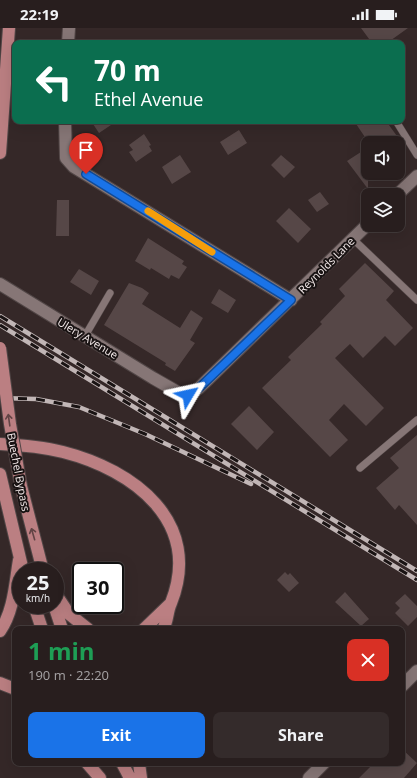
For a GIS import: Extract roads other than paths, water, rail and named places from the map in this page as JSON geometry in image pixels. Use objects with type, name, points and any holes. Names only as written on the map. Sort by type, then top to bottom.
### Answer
[{"type":"main road","points":[[0,154],[9,28]]},
{"type":"main road","name":"Buechel Bypass","points":[[0,348],[20,486],[41,562]]},
{"type":"main road","points":[[0,444],[44,449],[82,458],[121,475],[146,493],[163,514],[171,527],[177,549],[180,575],[164,626]]},
{"type":"main road","name":"Buechel Bypass","points":[[0,474],[20,562]]},
{"type":"main road","points":[[0,631],[11,605],[19,557]]},
{"type":"main road","points":[[147,626],[170,604]]},
{"type":"main road","points":[[64,606],[69,614],[84,626]]},
{"type":"main road","points":[[37,614],[41,626]]},
{"type":"main road","points":[[57,614],[61,626]]},
{"type":"main road","points":[[0,683],[12,688]]},
{"type":"main road","points":[[90,766],[100,778]]},
{"type":"main road","points":[[95,766],[100,778]]},
{"type":"main road","points":[[124,766],[130,778]]},
{"type":"main road","points":[[139,766],[141,778]]},
{"type":"street","points":[[68,40],[69,28]]},
{"type":"street","points":[[65,124],[66,158],[74,167],[291,300]]},
{"type":"street","points":[[404,188],[417,176]]},
{"type":"street","name":"Reynolds Lane","points":[[176,391],[188,395],[195,391],[361,231]]},
{"type":"street","name":"Ulery Avenue","points":[[0,284],[176,391]]},
{"type":"street","points":[[405,683],[417,671]]},
{"type":"street","points":[[309,778],[321,766]]},
{"type":"lane","points":[[398,124],[417,155]]},
{"type":"lane","points":[[353,239],[417,300]]},
{"type":"lane","points":[[85,336],[110,293]]},
{"type":"lane","points":[[360,468],[417,420]]},
{"type":"railway","points":[[0,316],[417,571]]},
{"type":"railway","points":[[0,325],[417,580]]},
{"type":"railway","points":[[0,398],[36,399],[79,407],[145,434],[251,484]]}]
